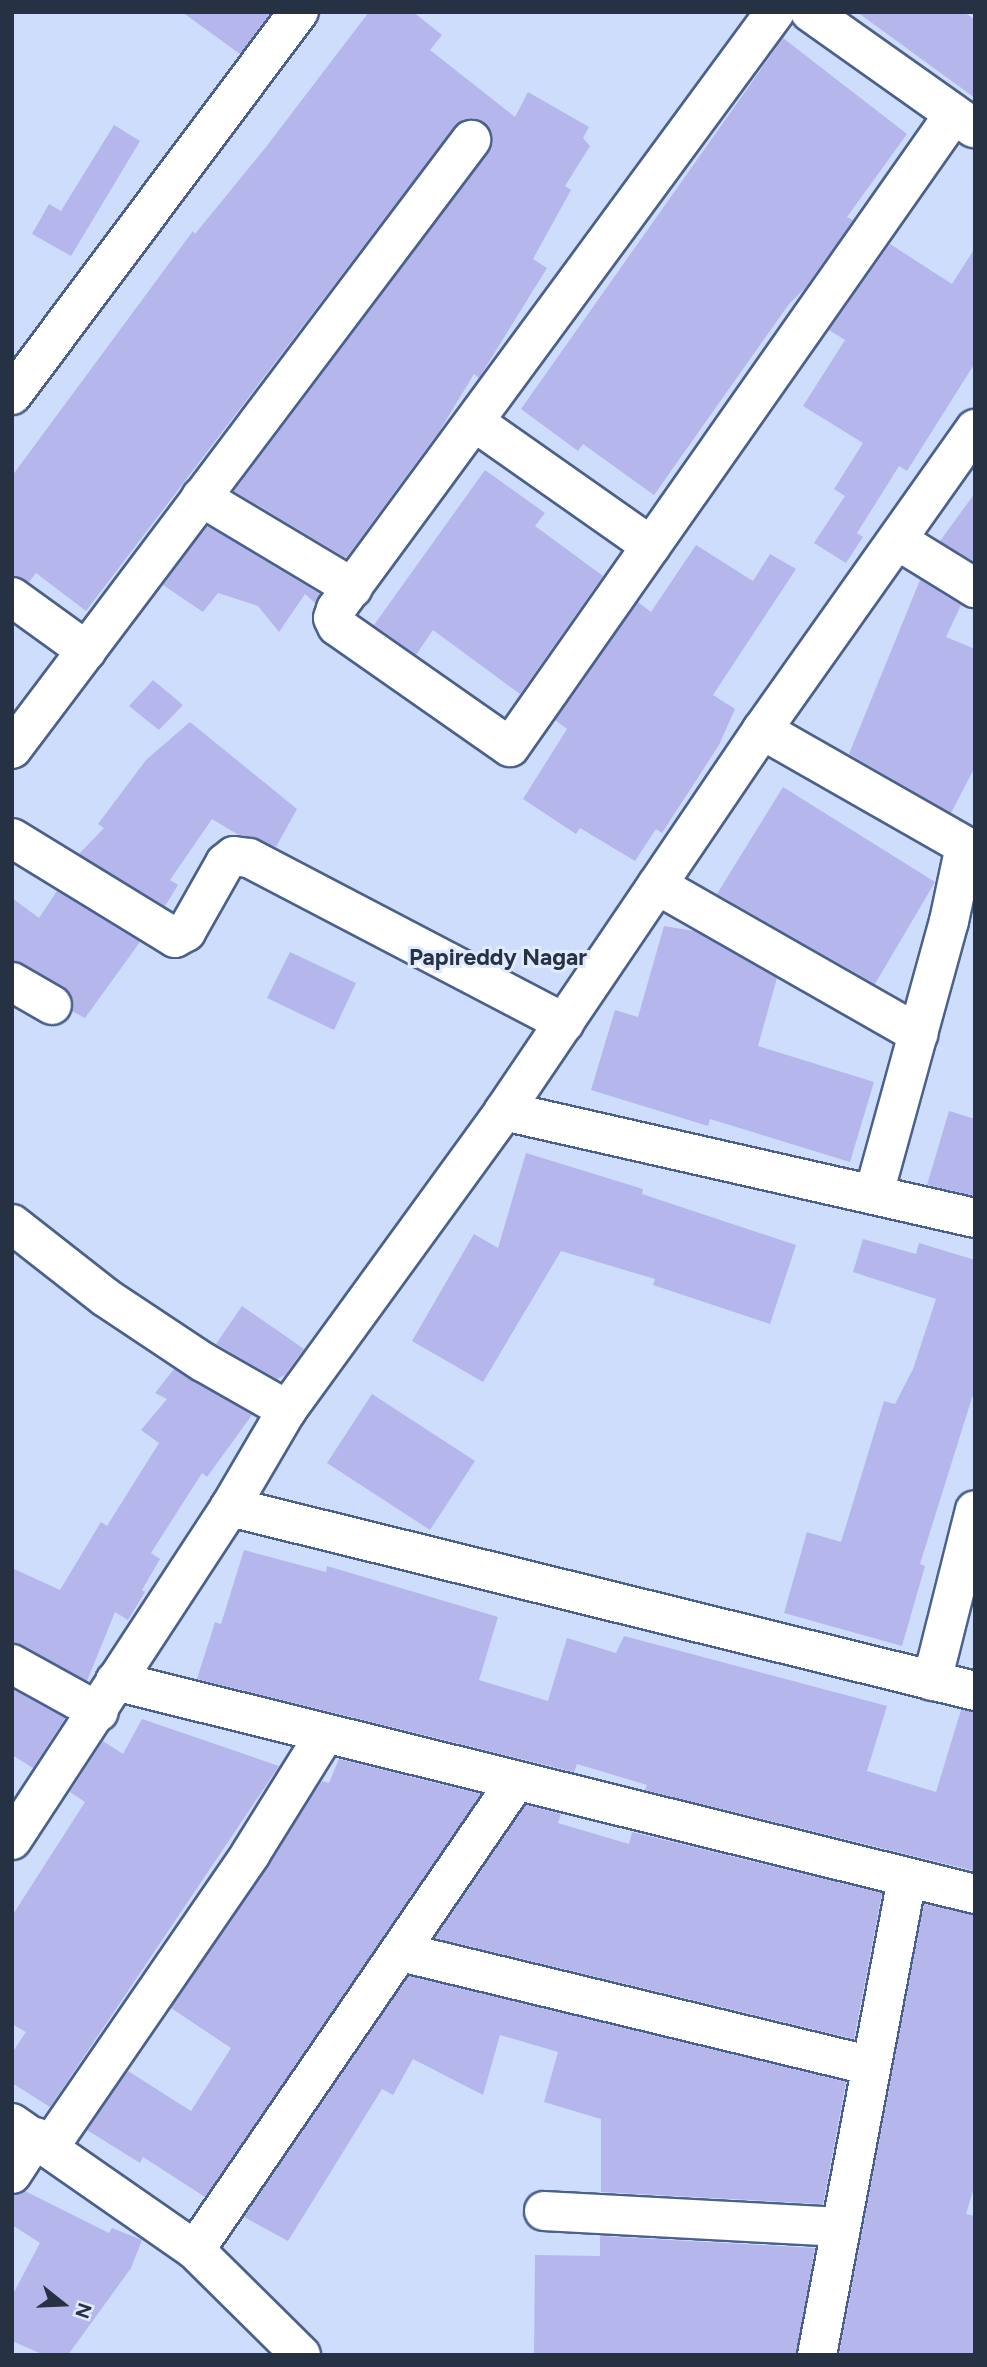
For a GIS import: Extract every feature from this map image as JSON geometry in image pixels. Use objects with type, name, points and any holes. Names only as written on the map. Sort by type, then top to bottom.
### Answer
[{"type":"street","points":[[12,395],[299,12]]},
{"type":"street","points":[[775,12],[476,423],[336,609],[333,618],[337,626],[510,747],[651,546],[964,122],[810,12]]},
{"type":"street","points":[[12,749],[471,141]]},
{"type":"street","points":[[476,423],[651,546]]},
{"type":"street","points":[[12,1840],[230,1507],[287,1410],[505,1111],[762,730],[975,429]]},
{"type":"street","points":[[201,497],[353,588]]},
{"type":"street","points":[[897,540],[975,588]]},
{"type":"street","points":[[12,597],[87,651]]},
{"type":"street","points":[[762,730],[970,834],[874,1194]]},
{"type":"street","points":[[12,838],[174,938],[186,932],[225,863],[234,856],[249,858],[564,1023]]},
{"type":"street","points":[[657,885],[918,1034]]},
{"type":"street","points":[[12,982],[52,1005]]},
{"type":"street","points":[[505,1111],[975,1218]]},
{"type":"street","points":[[12,1224],[105,1297],[203,1362],[287,1410]]},
{"type":"street","points":[[230,1507],[975,1691]]},
{"type":"street","points":[[932,1681],[975,1510]]},
{"type":"street","points":[[12,1664],[107,1697],[325,1734],[975,1894]]},
{"type":"street","points":[[12,2174],[33,2135],[251,1853],[325,1734]]},
{"type":"street","points":[[195,2250],[516,1781]]},
{"type":"street","points":[[817,2355],[907,1877]]},
{"type":"street","points":[[401,1952],[871,2066]]},
{"type":"street","points":[[33,2135],[195,2250],[301,2355]]},
{"type":"street","points":[[544,2211],[841,2227]]},
{"type":"building","points":[[182,12],[271,12],[240,54]]},
{"type":"building","points":[[369,12],[413,12],[442,35],[430,50],[515,117],[528,92],[589,127],[583,138],[590,146],[565,186],[571,190],[533,259],[547,268],[479,378],[474,374],[440,430],[346,558],[234,491],[488,153],[491,131],[473,118],[454,127],[86,611],[36,573],[29,582],[12,575],[12,476],[193,231],[195,234],[266,147]]},
{"type":"building","points":[[857,12],[964,12],[975,20],[975,98]]},
{"type":"building","points":[[783,38],[907,134],[847,217],[853,220],[805,288],[789,304],[654,495],[583,444],[578,451],[521,409]]},
{"type":"building","points":[[114,125],[140,141],[71,256],[32,234],[49,204],[61,211]]},
{"type":"building","points":[[890,244],[952,284],[975,248],[975,363],[907,471],[899,466],[857,533],[863,537],[846,563],[814,543],[845,496],[834,489],[863,443],[803,406],[845,340],[829,330]]},
{"type":"building","points":[[485,470],[545,513],[535,526],[603,576],[520,694],[433,630],[416,655],[374,625]]},
{"type":"building","points":[[975,493],[975,562],[940,541]]},
{"type":"building","points":[[207,526],[320,594],[315,603],[305,594],[279,632],[258,606],[218,593],[203,612],[163,585]]},
{"type":"building","points":[[696,545],[753,581],[770,554],[796,569],[713,695],[735,709],[719,745],[662,833],[656,829],[635,861],[580,828],[576,834],[523,799],[567,729],[555,720],[638,602],[651,612]]},
{"type":"building","points":[[920,580],[961,605],[946,637],[975,649],[975,767],[951,813],[849,754]]},
{"type":"building","points":[[153,680],[183,705],[159,730],[129,706]]},
{"type":"building","points":[[190,722],[297,809],[276,847],[237,834],[212,819],[170,880],[178,885],[165,906],[79,854],[104,828],[98,824],[146,760]]},
{"type":"building","points":[[783,787],[935,882],[875,984],[717,894]]},
{"type":"building","points":[[57,891],[140,942],[85,1018],[72,1011],[71,995],[63,986],[12,960],[12,898],[39,918]]},
{"type":"building","points":[[664,926],[694,931],[777,978],[758,1046],[874,1082],[850,1162],[710,1119],[708,1126],[591,1090],[615,1010],[638,1017]]},
{"type":"building","points":[[290,952],[356,983],[334,1030],[267,998]]},
{"type":"building","points":[[949,1111],[975,1119],[975,1196],[927,1185]]},
{"type":"building","points":[[526,1153],[643,1189],[642,1194],[796,1245],[770,1324],[653,1285],[655,1279],[561,1251],[483,1382],[412,1341],[474,1234],[498,1248]]},
{"type":"building","points":[[863,1239],[916,1254],[919,1243],[975,1260],[975,1388],[920,1564],[925,1566],[902,1646],[784,1613],[807,1532],[841,1542],[884,1401],[895,1404],[913,1369],[936,1299],[853,1272]]},
{"type":"building","points":[[242,1306],[304,1349],[285,1375],[277,1379],[216,1344]]},
{"type":"building","points":[[174,1369],[252,1415],[207,1477],[202,1473],[151,1553],[160,1559],[142,1590],[145,1592],[128,1620],[115,1612],[87,1681],[12,1642],[12,1568],[60,1590],[101,1522],[107,1526],[159,1443],[141,1430],[167,1399],[155,1393]]},
{"type":"building","points":[[372,1394],[475,1461],[430,1530],[327,1463]]},
{"type":"building","points":[[244,1550],[326,1572],[327,1566],[498,1617],[479,1680],[548,1701],[567,1638],[616,1653],[624,1636],[887,1706],[867,1771],[936,1792],[961,1710],[975,1712],[975,1871],[645,1790],[647,1785],[577,1764],[574,1772],[197,1679],[215,1622],[221,1624]]},
{"type":"building","points":[[12,1689],[65,1718],[33,1768],[12,1755]]},
{"type":"building","points":[[142,1719],[279,1766],[50,2107],[12,2083],[12,2053],[26,2032],[12,2024],[12,1916],[85,1802],[70,1792],[103,1741],[123,1754]]},
{"type":"building","points":[[339,1759],[481,1794],[205,2197],[143,2157],[140,2163],[87,2130],[128,2071],[191,2111],[231,2048],[171,2008],[322,1781],[329,1783]]},
{"type":"building","points":[[526,1805],[561,1814],[558,1823],[629,1844],[632,1832],[882,1893],[854,2039],[435,1938]]},
{"type":"building","points":[[924,1904],[975,1915],[975,2184],[966,2214],[975,2216],[975,2355],[839,2355]]},
{"type":"building","points":[[409,1976],[846,2082],[823,2204],[601,2192],[601,2119],[544,2102],[558,2052],[500,2035],[483,2095],[413,2059],[393,2095],[382,2089],[288,2241],[244,2217]]},
{"type":"building","points":[[25,2191],[109,2233],[112,2228],[142,2240],[131,2268],[68,2355],[44,2355],[12,2341],[12,2296],[40,2243],[12,2225],[12,2196]]},
{"type":"building","points":[[600,2236],[815,2248],[796,2355],[534,2355],[535,2255],[600,2256]]},
{"type":"district","name":"Papireddy Nagar","points":[[498,957]]}]
